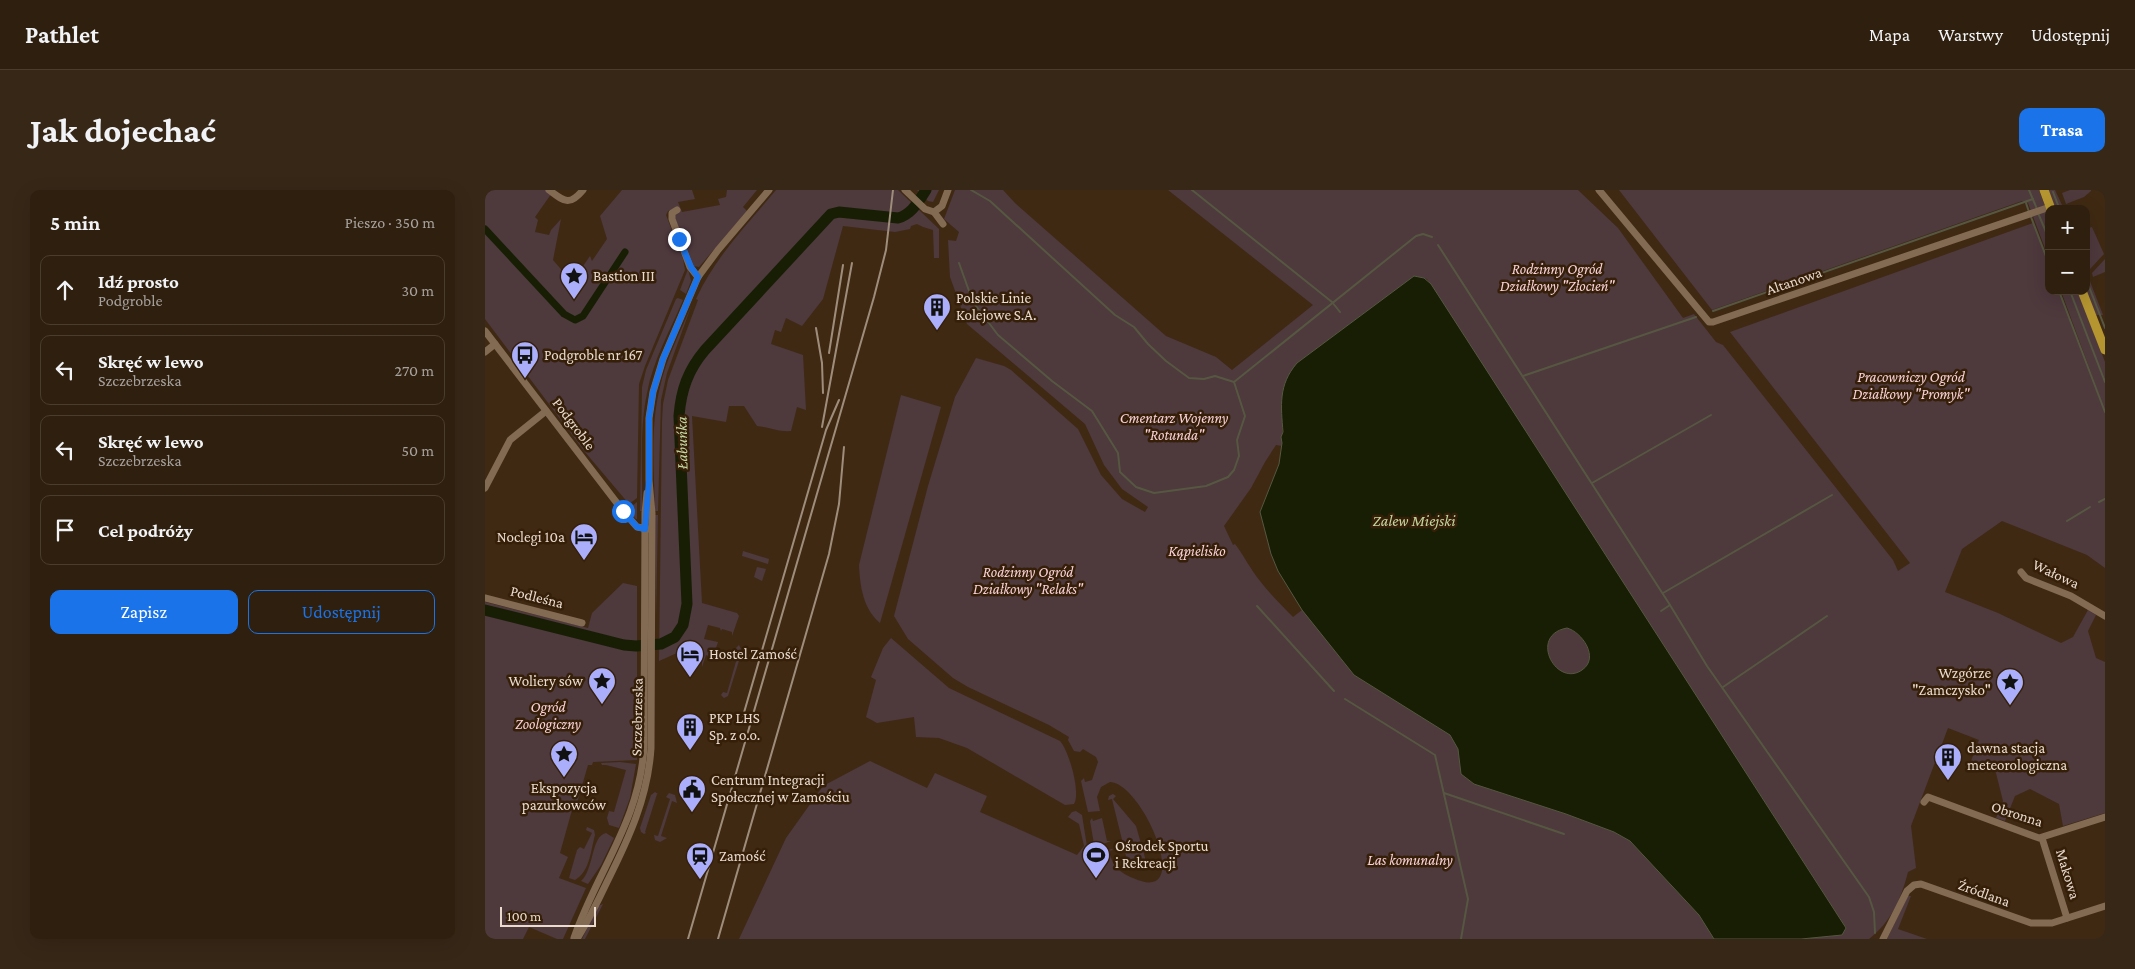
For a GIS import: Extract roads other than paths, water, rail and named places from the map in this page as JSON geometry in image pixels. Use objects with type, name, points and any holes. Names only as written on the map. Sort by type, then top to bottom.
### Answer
[{"type":"main road","points":[[2044,190],[2047,205]]},
{"type":"main road","points":[[2084,295],[2105,350]]},
{"type":"street","points":[[549,190],[559,198],[569,201],[575,199],[583,190]]},
{"type":"street","name":"Szczebrzeska","points":[[575,939],[580,921],[625,829],[638,790],[643,752],[648,662],[649,418],[654,386],[663,359],[698,277],[717,250],[769,190]]},
{"type":"street","points":[[905,190],[923,207],[934,212],[943,224]]},
{"type":"street","points":[[934,212],[942,206],[948,190]]},
{"type":"street","name":"Altanowa","points":[[1599,190],[1709,322],[2045,210]]},
{"type":"street","points":[[677,210],[672,213],[672,219],[691,267],[698,277]]},
{"type":"street","name":"Podgroble","points":[[485,331],[623,511],[637,527],[648,529]]},
{"type":"street","points":[[485,352],[495,344]]},
{"type":"street","points":[[485,488],[510,440],[546,411]]},
{"type":"street","name":"Wałowa","points":[[2021,572],[2026,578],[2071,596],[2105,616]]},
{"type":"street","name":"Podleśna","points":[[485,598],[582,623]]},
{"type":"street","name":"Obronna","points":[[1924,802],[1929,797],[2039,838],[2105,817]]},
{"type":"street","name":"Makowa","points":[[2042,838],[2067,918]]},
{"type":"street","name":"Źródlana","points":[[1883,939],[1907,891],[1914,885],[1921,884],[2026,922],[2047,924],[2105,906]]},
{"type":"water","name":"Zalew Miejski","points":[[1414,276],[1424,278],[1431,284],[1846,928],[1842,935],[1801,939],[1714,939],[1699,915],[1630,841],[1614,832],[1566,814],[1474,784],[1461,774],[1458,749],[1450,735],[1354,675],[1302,610],[1278,571],[1271,554],[1260,512],[1279,464],[1283,432],[1282,396],[1287,379],[1297,363]],"holes":[[[1567,628],[1573,630],[1587,646],[1589,659],[1587,665],[1582,670],[1572,674],[1563,672],[1556,666],[1550,658],[1548,649],[1549,640],[1555,633]]]},
{"type":"waterway","name":"Łabuńka","points":[[485,610],[624,645],[661,644],[675,637],[683,625],[687,604],[679,416],[686,381],[694,365],[705,350],[831,214],[839,212],[898,218],[911,211],[926,190]]},
{"type":"waterway","points":[[959,263],[973,302],[998,335],[1052,381],[1092,411],[1118,453],[1120,472],[1136,487],[1154,493],[1206,486],[1228,477],[1234,470],[1239,456],[1237,440],[1245,416],[1234,382],[1215,376],[1204,379],[1189,378],[1166,361],[1134,327],[1115,315],[990,201],[971,190]]},
{"type":"waterway","points":[[1192,190],[1332,302],[1340,312]]},
{"type":"waterway","points":[[2029,190],[2037,209]]},
{"type":"waterway","points":[[2053,192],[2058,205]]},
{"type":"waterway","points":[[1713,311],[2033,199]]},
{"type":"waterway","points":[[2026,203],[2029,212]]},
{"type":"waterway","points":[[2038,213],[2045,230]]},
{"type":"waterway","points":[[2031,217],[2045,254]]},
{"type":"waterway","points":[[485,229],[564,314],[575,320],[583,316],[625,252]]},
{"type":"waterway","points":[[1234,382],[1416,236],[1423,234],[1432,237]]},
{"type":"waterway","points":[[1438,245],[1670,605],[1707,666],[1869,897],[1874,912],[1875,933]]},
{"type":"waterway","points":[[2090,289],[2105,328]]},
{"type":"waterway","points":[[2061,295],[2105,412]]},
{"type":"waterway","points":[[2072,295],[2105,382]]},
{"type":"waterway","points":[[1523,376],[1696,317]]},
{"type":"waterway","points":[[1592,483],[1711,415]]},
{"type":"waterway","points":[[1663,593],[1832,495]]},
{"type":"waterway","points":[[2099,502],[2105,499]]},
{"type":"waterway","points":[[2067,521],[2090,507]]},
{"type":"waterway","points":[[1661,611],[1670,605]]},
{"type":"waterway","points":[[1257,606],[1334,691]]},
{"type":"waterway","points":[[1723,687],[1827,616]]},
{"type":"waterway","points":[[1345,699],[1435,755],[1468,899],[1461,939]]},
{"type":"waterway","points":[[1444,793],[1564,834]]},
{"type":"railway","points":[[688,939],[874,297],[886,250],[893,190]]},
{"type":"railway","points":[[822,427],[852,263]]},
{"type":"railway","points":[[829,353],[843,265]]},
{"type":"railway","points":[[816,328],[822,363],[823,393]]},
{"type":"railway","points":[[743,716],[826,430],[839,400]]},
{"type":"railway","points":[[718,939],[829,554],[839,504],[844,447]]},
{"type":"place","name":"Bastion III","points":[[574,300]]},
{"type":"place","name":"Polskie Linie Kolejowe S.A.","points":[[937,331]]},
{"type":"place","name":"Podgroble nr 167","points":[[525,379]]},
{"type":"place","name":"Noclegi 10a","points":[[584,561]]},
{"type":"place","name":"Hostel Zamość","points":[[690,678]]},
{"type":"place","name":"Woliery sów","points":[[602,705]]},
{"type":"place","name":"Wzgórze \"Zamczysko\"","points":[[2010,706]]},
{"type":"place","name":"PKP LHS Sp. z o.o.","points":[[690,751]]},
{"type":"place","name":"Ekspozycja pazurkowców","points":[[564,778]]},
{"type":"place","name":"dawna stacja meteorologiczna","points":[[1948,781]]},
{"type":"place","name":"Centrum Integracji Społecznej w Zamościu","points":[[692,813]]},
{"type":"place","name":"Ośrodek Sportu i Rekreacji","points":[[1096,879]]},
{"type":"place","name":"Zamość","points":[[700,880]]},
{"type":"park label","name":"Rodzinny Ogród Działkowy \"Złocień\"","points":[[1557,278]]},
{"type":"park label","name":"Pracowniczy Ogród Działkowy \"Promyk\"","points":[[1911,386]]},
{"type":"park label","name":"Cmentarz Wojenny \"Rotunda\"","points":[[1174,426]]},
{"type":"park label","name":"Kąpielisko","points":[[1197,551]]},
{"type":"park label","name":"Rodzinny Ogród Działkowy \"Relaks\"","points":[[1028,580]]},
{"type":"park label","name":"Ogród Zoologiczny","points":[[548,716]]},
{"type":"park label","name":"Las komunalny","points":[[1410,860]]}]
